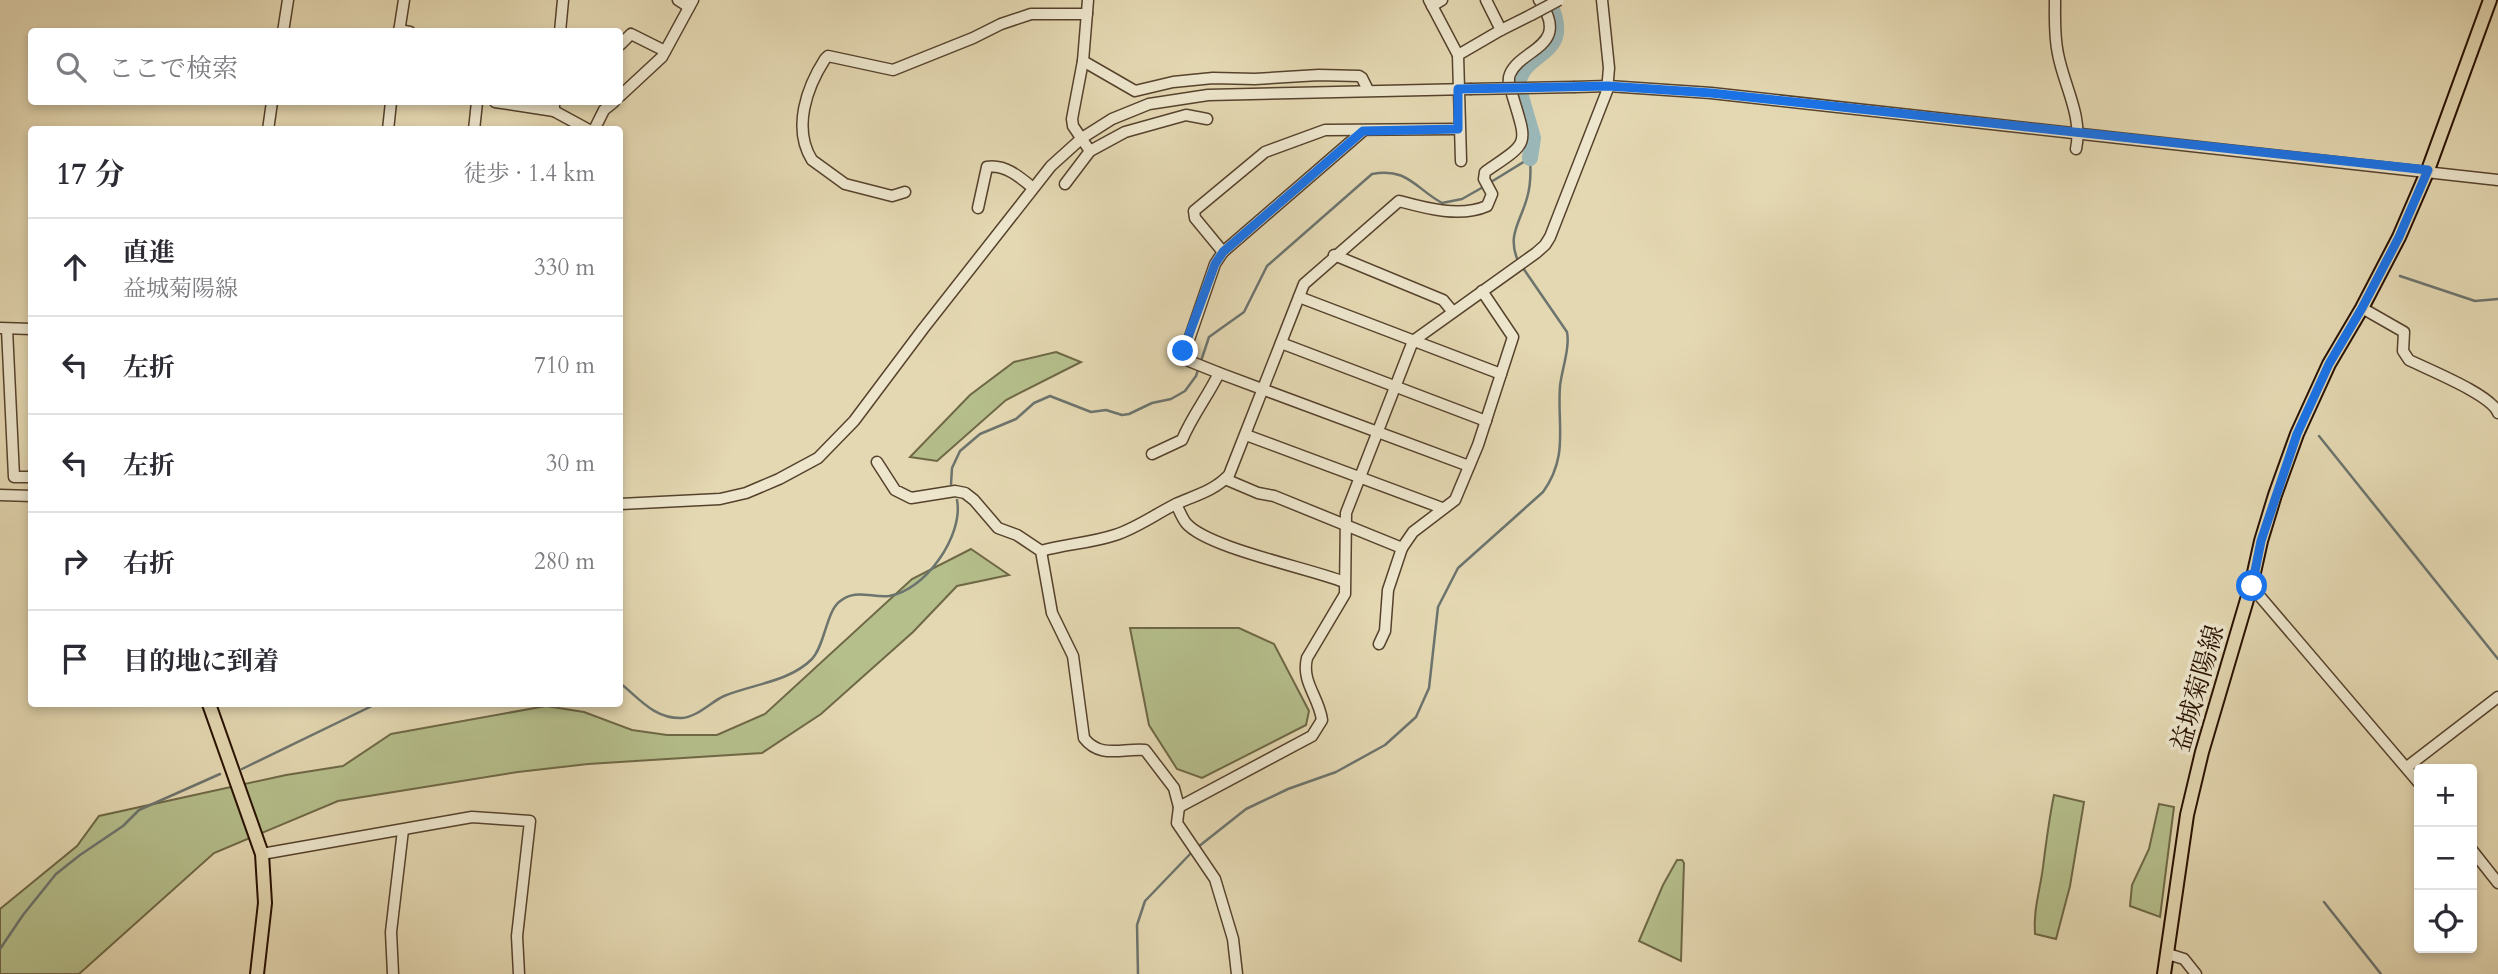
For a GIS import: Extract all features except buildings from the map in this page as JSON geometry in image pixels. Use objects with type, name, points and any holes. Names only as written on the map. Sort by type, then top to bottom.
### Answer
[{"type":"main road","name":"益城菊陽線","points":[[2164,974],[2187,815],[2202,752],[2252,586],[2261,541],[2297,434],[2329,364],[2399,237],[2428,170],[2490,0]]},
{"type":"main road","points":[[210,707],[261,853],[265,903],[257,974]]},
{"type":"street","points":[[284,28],[288,0]]},
{"type":"street","points":[[403,28],[404,0]]},
{"type":"street","points":[[560,28],[563,0]]},
{"type":"street","points":[[623,91],[662,57],[691,3],[678,0]]},
{"type":"street","points":[[1088,0],[1083,61],[1072,119],[1073,126],[1090,151]]},
{"type":"street","points":[[1442,0],[1430,3],[1458,55],[1461,161]]},
{"type":"street","points":[[1486,0],[1501,30]]},
{"type":"street","points":[[877,462],[895,490],[911,498],[955,491],[965,493],[998,528],[1017,535],[1041,551],[1118,534],[1176,504],[1217,487],[1229,475],[1304,284],[1334,255],[1399,201],[1429,209],[1470,211],[1487,206],[1492,199],[1490,188],[1484,179],[1485,172],[1519,149],[1521,144],[1522,128],[1508,81],[1511,72],[1545,41],[1549,20],[1539,0]]},
{"type":"street","points":[[1458,55],[1559,0]]},
{"type":"street","points":[[1179,807],[1312,736],[1322,720],[1321,708],[1306,678],[1305,667],[1307,658],[1345,594],[1344,524],[1359,478],[1413,341],[1535,253],[1550,237],[1608,86],[1609,68],[1602,0]]},
{"type":"street","points":[[2055,0],[2058,56],[2080,134],[2076,149]]},
{"type":"street","points":[[905,192],[892,195],[845,184],[812,160],[802,119],[810,85],[825,58],[828,56],[893,70],[1031,14],[1087,14]]},
{"type":"street","points":[[623,42],[631,34],[665,51]]},
{"type":"street","points":[[1083,61],[1135,91],[1186,80],[1319,75],[1359,76],[1368,90]]},
{"type":"street","points":[[623,504],[719,499],[746,493],[818,458],[854,421],[1051,166],[1082,138],[1131,111],[1176,99],[1208,95],[1368,90],[1608,86],[1711,93],[2428,170],[2498,180]]},
{"type":"street","points":[[269,126],[272,105]]},
{"type":"street","points":[[388,126],[391,105]]},
{"type":"street","points":[[474,126],[477,105]]},
{"type":"street","points":[[594,126],[610,105]]},
{"type":"street","points":[[554,106],[586,126]]},
{"type":"street","points":[[1065,184],[1090,151],[1125,132],[1186,115],[1207,119]]},
{"type":"street","points":[[1223,252],[1195,218],[1195,209],[1265,152],[1325,130],[1458,129]]},
{"type":"street","points":[[1363,131],[1223,252],[1215,264],[1183,351],[1189,361],[1469,466]]},
{"type":"street","points":[[978,208],[987,167],[1015,173],[1033,188]]},
{"type":"street","points":[[1334,255],[1443,300],[1453,313]]},
{"type":"street","points":[[1379,644],[1385,631],[1388,590],[1402,548],[1413,532],[1455,500],[1486,421],[1513,337],[1482,291]]},
{"type":"street","points":[[1298,298],[1501,374]]},
{"type":"street","points":[[2362,308],[2404,332],[2403,351],[2409,360],[2485,397],[2496,407],[2498,414]]},
{"type":"street","points":[[28,329],[4,328],[14,477],[28,477]]},
{"type":"street","points":[[1281,343],[1486,421]]},
{"type":"street","points":[[1152,454],[1182,440],[1188,425],[1209,395],[1216,371]]},
{"type":"street","points":[[1246,435],[1442,508]]},
{"type":"street","points":[[1226,479],[1402,548]]},
{"type":"street","points":[[0,495],[28,496]]},
{"type":"street","points":[[1176,504],[1187,525],[1233,549],[1322,573],[1344,582]]},
{"type":"street","points":[[1041,551],[1052,613],[1073,656],[1084,738],[1090,747],[1104,752],[1145,750],[1174,788],[1179,807],[1177,823],[1215,879],[1224,902],[1233,939],[1237,974]]},
{"type":"street","points":[[2252,586],[2414,776]]},
{"type":"street","points":[[2407,767],[2498,697]]},
{"type":"street","points":[[261,853],[472,817],[530,821],[517,936],[519,974]]},
{"type":"street","points":[[393,974],[391,932],[403,830]]},
{"type":"street","points":[[2477,856],[2498,883]]},
{"type":"street","points":[[2168,954],[2184,959],[2196,974]]},
{"type":"green space","points":[[1056,352],[1081,362],[1006,400],[937,461],[910,457],[970,395],[1014,362]]},
{"type":"green space","points":[[971,549],[1009,575],[957,586],[913,632],[821,714],[762,753],[588,764],[518,772],[338,801],[214,853],[79,974],[0,974],[0,909],[77,846],[99,816],[286,775],[343,766],[391,734],[540,707],[584,712],[632,730],[667,735],[717,735],[765,714],[912,579]]},
{"type":"green space","points":[[1130,628],[1239,628],[1274,644],[1309,711],[1306,725],[1202,778],[1177,769],[1149,725]]},
{"type":"green space","points":[[2054,795],[2084,802],[2070,886],[2056,939],[2035,934],[2036,909]]},
{"type":"green space","points":[[2159,804],[2174,807],[2160,917],[2130,906],[2132,885],[2149,849]]},
{"type":"green space","points":[[1677,860],[1684,863],[1681,961],[1639,941]]},
{"type":"waterway","points":[[1530,158],[1533,138],[1518,86],[1521,74],[1552,43],[1556,33],[1555,19],[1548,0]]},
{"type":"waterway","points":[[1491,182],[1530,158],[1528,193],[1514,237],[1519,263]]},
{"type":"waterway","points":[[951,484],[952,468],[960,451],[980,434],[1016,419],[1034,403],[1050,396],[1091,412],[1106,410],[1122,415],[1171,399],[1185,391],[1196,376],[1209,337],[1244,312],[1267,266],[1372,174],[1394,173],[1402,176],[1442,203],[1462,199],[1485,186]]},
{"type":"waterway","points":[[1198,847],[1246,809],[1288,789],[1336,772],[1385,745],[1416,717],[1429,688],[1438,607],[1458,568],[1543,492],[1551,479],[1559,453],[1560,386],[1568,338],[1567,332],[1523,268]]},
{"type":"waterway","points":[[2400,276],[2475,301],[2498,299]]},
{"type":"waterway","points":[[2319,436],[2498,659]]},
{"type":"waterway","points":[[623,686],[655,711],[682,718],[698,712],[724,696],[793,673],[816,653],[831,614],[839,602],[851,595],[889,596],[903,592],[928,573],[948,544],[954,529],[958,514],[957,500]]},
{"type":"waterway","points":[[242,769],[370,707]]},
{"type":"waterway","points":[[0,949],[56,874],[123,826],[139,810],[220,774]]},
{"type":"waterway","points":[[1138,974],[1137,925],[1145,901],[1193,851]]},
{"type":"waterway","points":[[2324,902],[2381,974]]},
{"type":"route","points":[[1183,351],[1215,264],[1223,252],[1363,131],[1458,129],[1458,89],[1608,86],[1711,93],[2428,170],[2399,237],[2329,364],[2297,434],[2261,541],[2252,586]]}]
